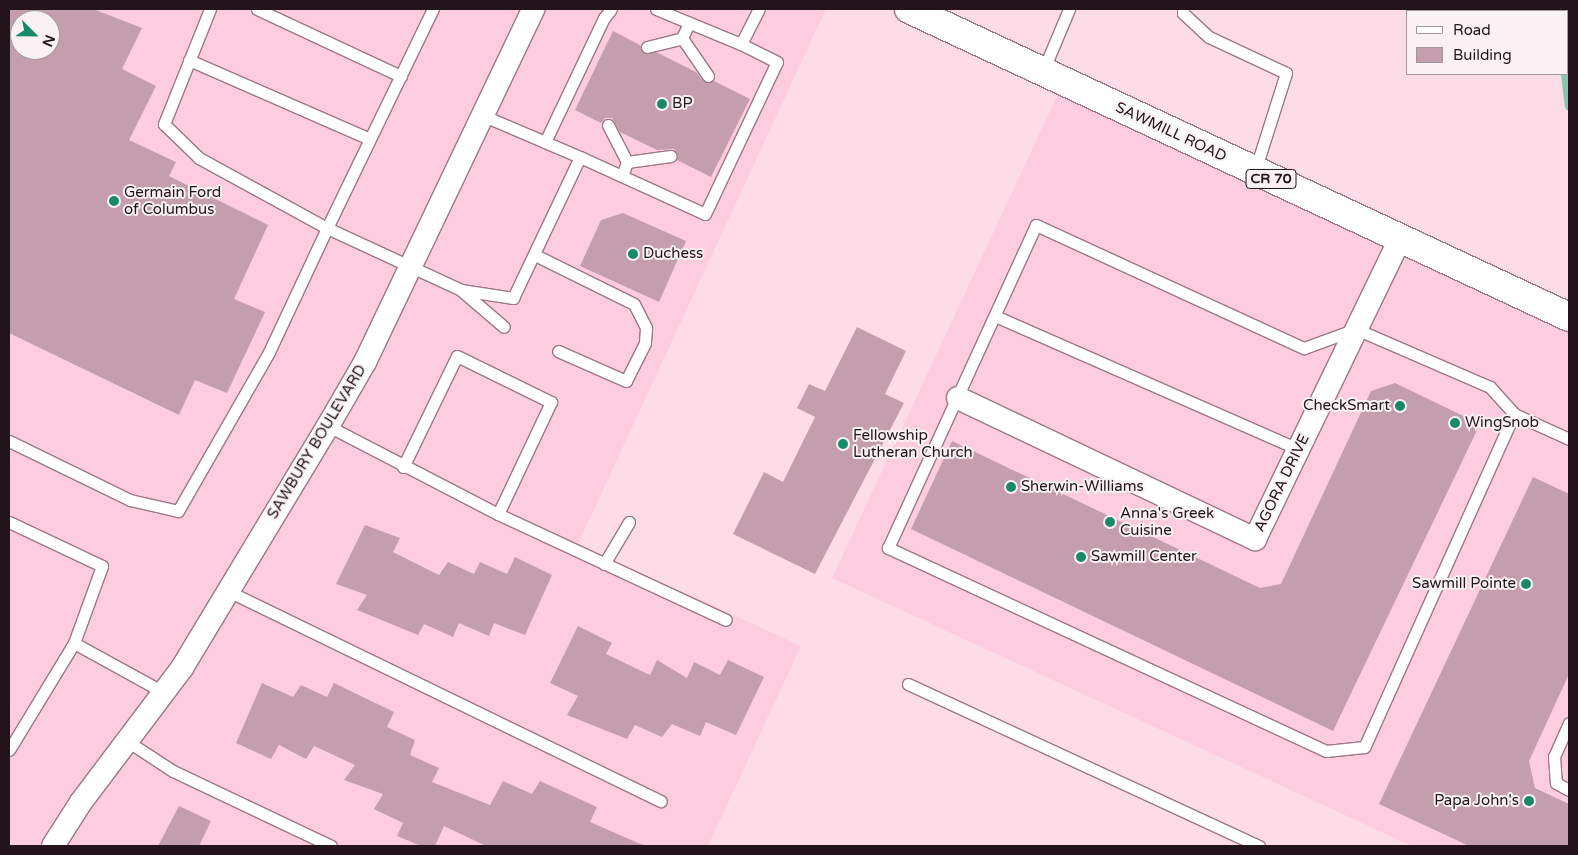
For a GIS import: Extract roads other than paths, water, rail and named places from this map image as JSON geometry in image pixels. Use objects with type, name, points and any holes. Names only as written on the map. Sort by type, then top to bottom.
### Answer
[{"type":"main road","name":"SAWMILL ROAD","points":[[910,9],[1569,317]]},
{"type":"street","name":"SAWBURY BOULEVARD","points":[[53,846],[81,802],[182,668],[365,362],[484,116],[533,9]]},
{"type":"street","name":"AGORA DRIVE","points":[[958,398],[1255,539],[1400,238]]},
{"type":"lane","points":[[210,9],[164,124],[199,158],[327,228],[411,265],[461,290],[504,327]]},
{"type":"lane","points":[[258,9],[401,76]]},
{"type":"lane","points":[[9,441],[130,500],[178,511],[269,352],[433,9]]},
{"type":"lane","points":[[544,142],[604,18],[611,9]]},
{"type":"lane","points":[[484,116],[705,214],[777,62],[742,44],[656,9]]},
{"type":"lane","points":[[742,44],[758,9]]},
{"type":"lane","points":[[1043,71],[1069,9]]},
{"type":"lane","points":[[1183,9],[1183,13],[1209,37],[1286,73],[1255,171]]},
{"type":"lane","points":[[647,47],[682,38],[690,23]]},
{"type":"lane","points":[[682,38],[708,76]]},
{"type":"lane","points":[[189,60],[370,138]]},
{"type":"lane","points":[[608,125],[627,162],[622,176]]},
{"type":"lane","points":[[627,162],[672,156]]},
{"type":"lane","points":[[461,290],[513,298],[580,157]]},
{"type":"lane","points":[[1514,414],[1364,747],[1326,751],[888,548],[1036,225],[1304,348],[1356,329],[1490,388],[1514,414],[1569,440]]},
{"type":"lane","points":[[535,255],[634,304],[646,328],[645,344],[626,381],[558,352]]},
{"type":"lane","points":[[995,316],[1298,450]]},
{"type":"lane","points":[[403,467],[457,356],[551,402],[498,514]]},
{"type":"lane","points":[[328,426],[403,467],[498,514],[726,620]]},
{"type":"lane","points":[[9,522],[102,566],[74,643],[9,750]]},
{"type":"lane","points":[[604,564],[628,522]]},
{"type":"lane","points":[[228,591],[661,801]]},
{"type":"lane","points":[[74,643],[163,692]]},
{"type":"lane","points":[[908,684],[1259,846]]},
{"type":"lane","points":[[1569,723],[1554,756],[1556,783],[1569,790]]},
{"type":"lane","points":[[127,741],[173,771],[331,846]]},
{"type":"waterway","points":[[1565,75],[1569,106]]},
{"type":"place","name":"BP","points":[[662,104]]},
{"type":"place","name":"Germain Ford of Columbus","points":[[114,201]]},
{"type":"place","name":"Duchess","points":[[633,254]]},
{"type":"place","name":"CheckSmart","points":[[1400,406]]},
{"type":"place","name":"WingSnob","points":[[1455,423]]},
{"type":"place","name":"Fellowship Lutheran Church","points":[[843,444]]},
{"type":"place","name":"Sherwin-Williams","points":[[1011,487]]},
{"type":"place","name":"Anna's Greek Cuisine","points":[[1110,522]]},
{"type":"place","name":"Sawmill Center","points":[[1081,557]]},
{"type":"place","name":"Sawmill Pointe","points":[[1526,584]]},
{"type":"place","name":"Papa John's","points":[[1529,801]]}]
